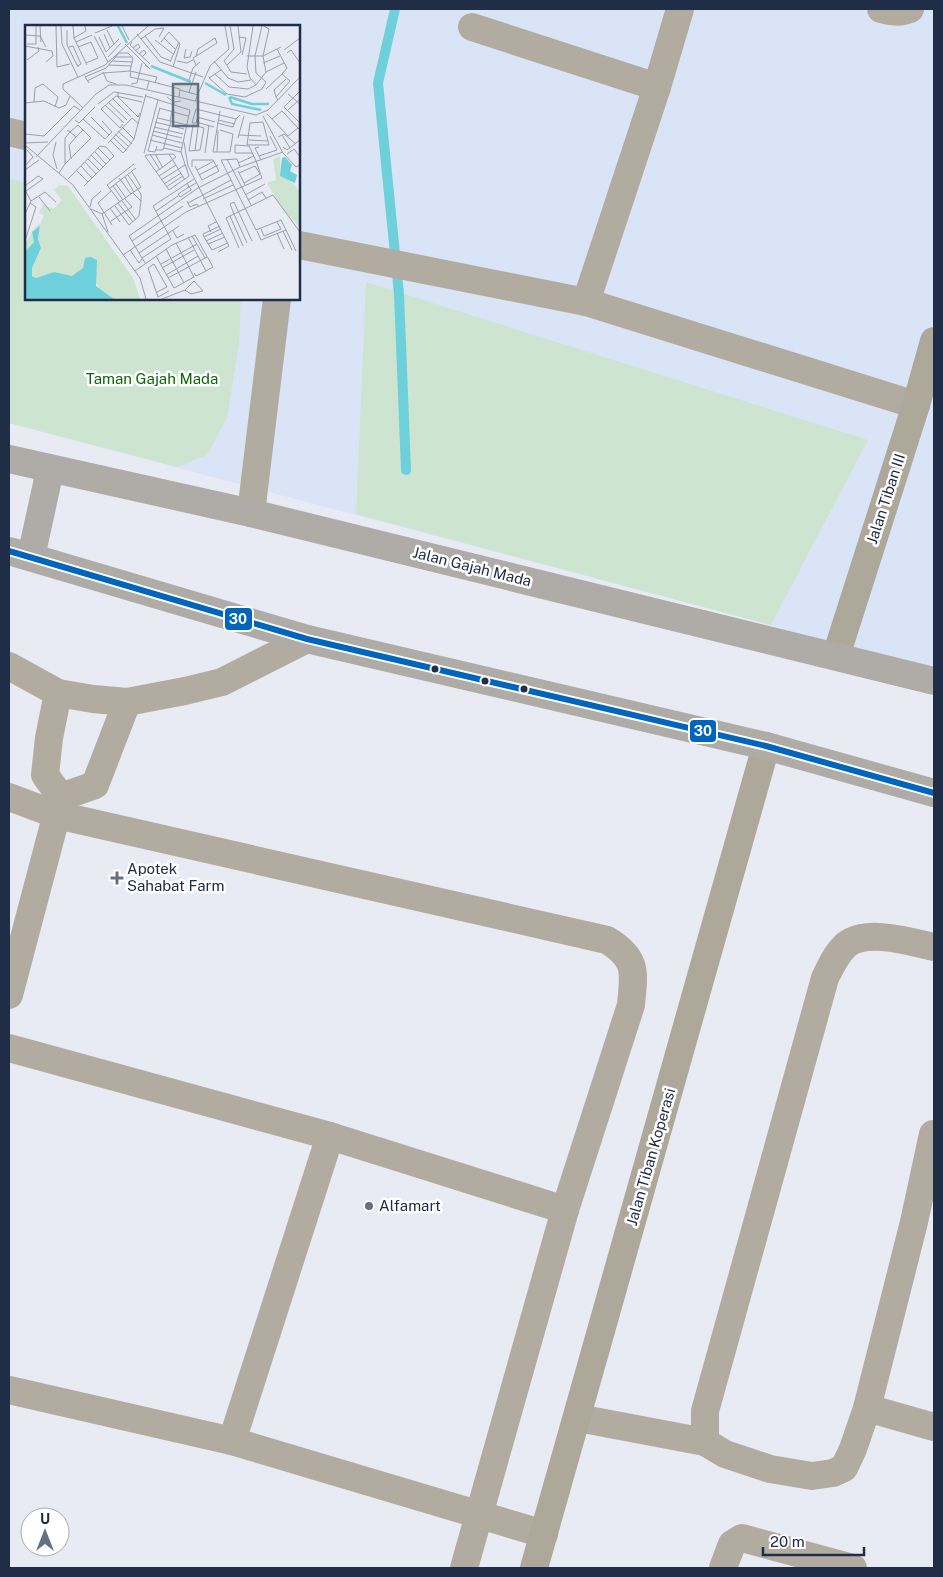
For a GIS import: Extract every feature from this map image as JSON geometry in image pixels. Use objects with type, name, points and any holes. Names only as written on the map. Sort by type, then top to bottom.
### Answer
[{"type":"highway","name":"Jalan Gajah Mada","points":[[9,459],[50,470],[251,513],[934,681]]},
{"type":"highway","points":[[50,470],[20,554],[307,640],[766,746],[934,793]]},
{"type":"street","points":[[586,302],[657,86],[680,9]]},
{"type":"street","points":[[881,9],[891,12],[903,12],[910,9]]},
{"type":"street","points":[[472,27],[657,86]]},
{"type":"street","points":[[9,132],[25,136]]},
{"type":"street","points":[[300,245],[336,254],[412,267],[586,302],[916,405]]},
{"type":"street","points":[[251,513],[277,300]]},
{"type":"street","name":"Jalan Tiban III","points":[[836,656],[916,405],[934,341]]},
{"type":"street","points":[[9,666],[58,693],[127,702],[185,692],[222,682],[307,640]]},
{"type":"street","points":[[9,995],[59,806],[45,775],[49,738],[58,693]]},
{"type":"street","points":[[59,806],[95,785],[127,702]]},
{"type":"street","name":"Jalan Tiban Koperasi","points":[[534,1568],[578,1418],[766,746]]},
{"type":"street","points":[[9,797],[59,806],[607,940],[622,949],[630,959],[634,979],[631,1005],[565,1210],[464,1568]]},
{"type":"street","points":[[705,1442],[705,1411],[825,978],[835,958],[847,944],[867,937],[892,937],[934,947]]},
{"type":"street","points":[[9,1048],[330,1136],[565,1210]]},
{"type":"street","points":[[578,1418],[705,1442],[725,1454],[770,1469],[812,1476],[833,1473],[844,1468],[853,1449],[867,1408],[924,1224],[933,1134]]},
{"type":"street","points":[[232,1441],[330,1136]]},
{"type":"street","points":[[9,1390],[232,1441],[544,1534]]},
{"type":"street","points":[[867,1408],[934,1427]]},
{"type":"street","points":[[723,1568],[732,1544],[742,1538],[853,1568]]},
{"type":"shaded area","points":[[9,9],[934,9],[934,676],[771,625],[9,423]]},
{"type":"green space","name":"Taman Gajah Mada","points":[[9,178],[25,183],[25,300],[241,300],[239,344],[227,418],[207,455],[177,467],[9,423]]},
{"type":"green space","points":[[366,282],[868,440],[771,625],[356,514]]},
{"type":"waterway","points":[[395,9],[378,83],[399,294],[406,470]]},
{"type":"transit line","name":"30","points":[[9,551],[307,639],[766,746],[934,793]]},
{"type":"place","name":"Apotek Sahabat Farm","points":[[117,878]]},
{"type":"place","name":"Alfamart","points":[[369,1206]]}]
